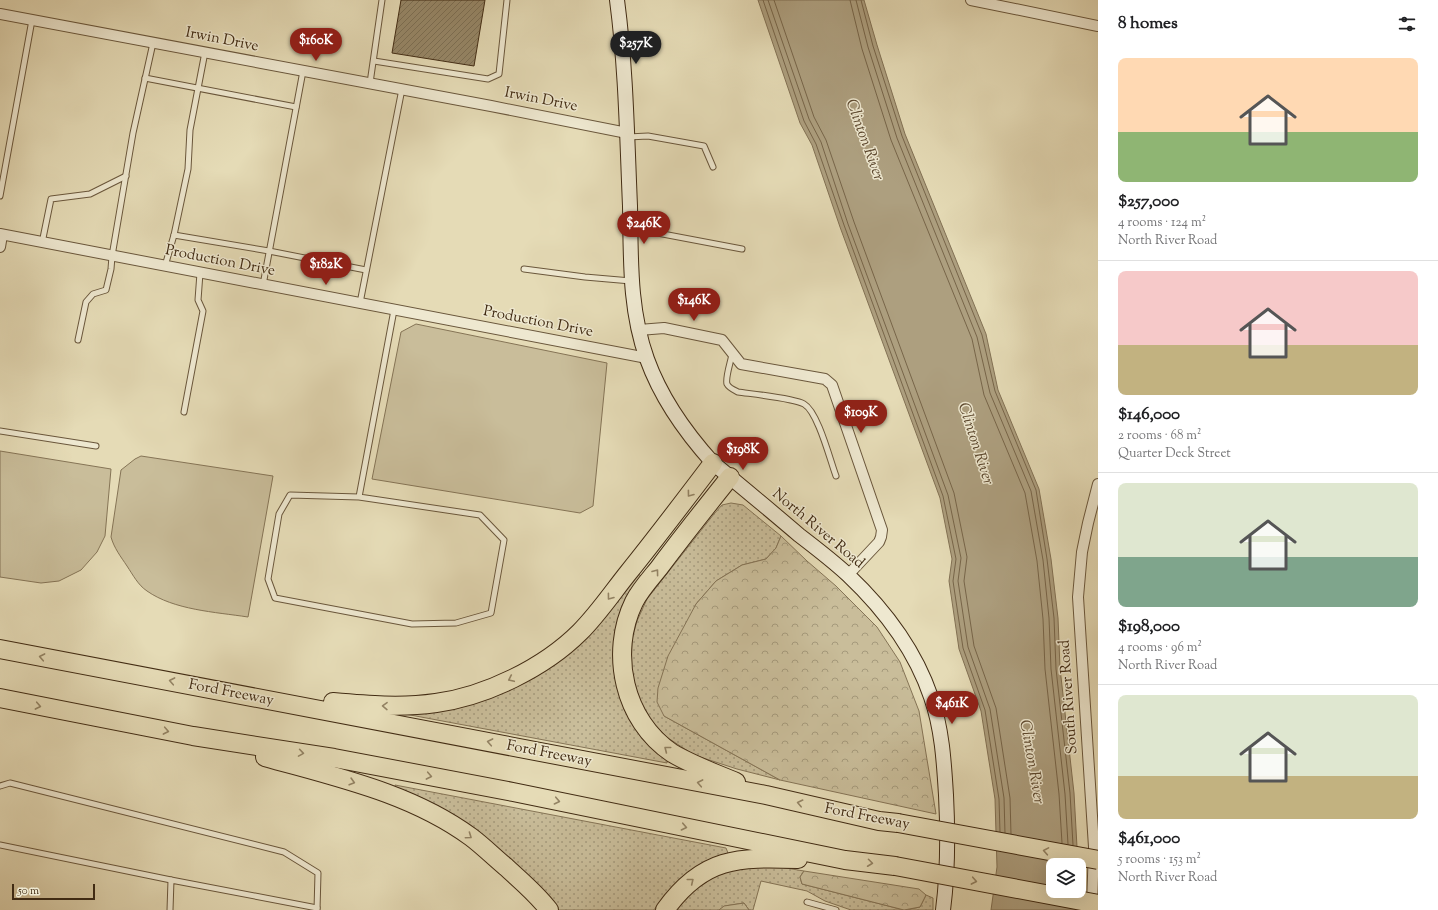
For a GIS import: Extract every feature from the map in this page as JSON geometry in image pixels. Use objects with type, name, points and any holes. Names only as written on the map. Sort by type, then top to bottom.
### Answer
[{"type":"highway","points":[[238,694],[386,707],[428,704],[470,696],[518,676],[558,651],[600,610],[667,526],[713,463]]},
{"type":"highway","points":[[730,477],[634,600],[629,613],[623,643],[624,677],[629,697],[636,712],[647,731],[655,739],[672,753],[687,761],[766,795]]},
{"type":"highway","name":"Ford Freeway","points":[[0,649],[766,795],[879,821],[898,823],[1098,860]]},
{"type":"highway","points":[[0,698],[193,736],[334,758],[489,787],[845,860],[895,866],[1098,904]]},
{"type":"highway","points":[[193,736],[373,788],[412,803],[449,822],[472,838],[537,896],[549,910]]},
{"type":"highway","points":[[665,910],[680,892],[704,871],[729,862],[756,858],[845,860]]},
{"type":"street","name":"North River Road","points":[[617,0],[621,30],[627,135],[632,281],[638,330],[646,358],[656,382],[677,418],[697,445],[713,463],[848,575],[878,606],[902,637],[920,670],[931,698],[940,733],[944,762],[948,847],[946,892],[943,910]]},
{"type":"street","points":[[971,0],[1098,26]]},
{"type":"street","name":"Irwin Drive","points":[[0,14],[402,89],[627,135]]},
{"type":"street","points":[[0,247],[1,235]]},
{"type":"street","name":"Production Drive","points":[[1,235],[646,358]]},
{"type":"street","points":[[638,330],[664,328],[722,340],[740,364],[825,379],[829,381],[835,390],[882,530],[879,542],[848,575]]},
{"type":"street","name":"South River Road","points":[[1091,910],[1094,847],[1078,598],[1082,552],[1093,524],[1098,484]]},
{"type":"lane","points":[[370,83],[382,0]]},
{"type":"lane","points":[[374,61],[488,79],[499,74],[507,0]]},
{"type":"lane","points":[[0,196],[32,20]]},
{"type":"lane","points":[[78,340],[86,302],[93,294],[106,290],[111,269],[126,176],[153,43]]},
{"type":"lane","points":[[165,266],[174,235],[188,169],[190,130],[205,52]]},
{"type":"lane","points":[[263,285],[303,71]]},
{"type":"lane","points":[[145,78],[296,107]]},
{"type":"lane","points":[[360,303],[402,89]]},
{"type":"lane","points":[[627,135],[648,136],[704,146],[712,167]]},
{"type":"lane","points":[[42,243],[51,199],[90,194],[126,176]]},
{"type":"lane","points":[[630,228],[742,249]]},
{"type":"lane","points":[[174,235],[269,251],[366,270]]},
{"type":"lane","points":[[524,269],[585,277],[632,281]]},
{"type":"lane","points":[[184,412],[203,312],[198,300],[200,273]]},
{"type":"lane","points":[[359,497],[394,310]]},
{"type":"lane","points":[[732,353],[727,378],[728,384],[731,388],[738,392],[794,401],[804,404],[812,411],[836,476]]},
{"type":"lane","points":[[0,431],[96,446]]},
{"type":"lane","points":[[290,495],[359,497],[480,515],[504,540],[491,613],[456,623],[412,624],[275,598],[268,579],[279,514],[290,495]]},
{"type":"lane","points":[[0,786],[10,783],[284,852],[318,872],[317,909],[0,845]]},
{"type":"lane","points":[[170,910],[171,880]]},
{"type":"lane","points":[[806,902],[836,910]]},
{"type":"green space","points":[[416,324],[607,363],[593,506],[580,513],[372,479],[401,332]]},
{"type":"green space","points":[[0,451],[111,469],[105,536],[97,552],[81,570],[59,581],[41,583],[0,577]]},
{"type":"green space","points":[[141,456],[273,476],[248,617],[195,609],[158,597],[141,586],[118,552],[111,537],[121,470]]},
{"type":"green space","points":[[731,503],[743,505],[781,536],[776,548],[766,559],[742,565],[716,581],[696,604],[664,716],[780,780],[737,769],[694,755],[668,738],[651,721],[641,704],[631,674],[632,639],[637,621],[647,599],[714,514],[722,505]]},
{"type":"green space","points":[[781,536],[836,586],[877,627],[900,662],[919,711],[936,814],[780,780],[664,716],[657,702],[658,688],[668,656],[696,604],[716,581],[742,565],[766,559],[776,548]]},
{"type":"green space","points":[[637,573],[641,576],[614,650],[668,759],[667,763],[405,714],[497,692]]},
{"type":"green space","points":[[395,785],[726,848],[728,853],[705,863],[686,875],[677,882],[654,910],[558,910],[524,871],[485,838],[442,809],[395,787]]},
{"type":"green space","points":[[774,866],[804,871],[800,877],[802,884],[904,910],[851,910],[825,901],[807,891],[761,881],[753,910],[749,910],[744,903],[725,906],[719,910],[674,910],[681,900],[706,879],[735,867]]},
{"type":"green space","points":[[804,871],[919,889],[926,895],[920,907],[904,910],[802,884],[800,877]]},
{"type":"green space","points":[[926,895],[933,898],[933,910],[905,910],[920,907]]},
{"type":"green space","points":[[744,903],[749,910],[719,910],[724,906]]},
{"type":"water","name":"Clinton River","points":[[758,0],[864,0],[905,134],[986,334],[998,390],[1039,489],[1051,559],[1058,618],[1060,668],[1074,793],[1078,858],[1046,858],[1046,898],[1077,898],[1076,910],[991,910],[997,867],[995,799],[981,711],[959,649],[949,581],[952,559],[940,498],[840,227],[812,145],[800,123]]},
{"type":"building","points":[[401,0],[485,0],[474,66],[392,53]]}]
